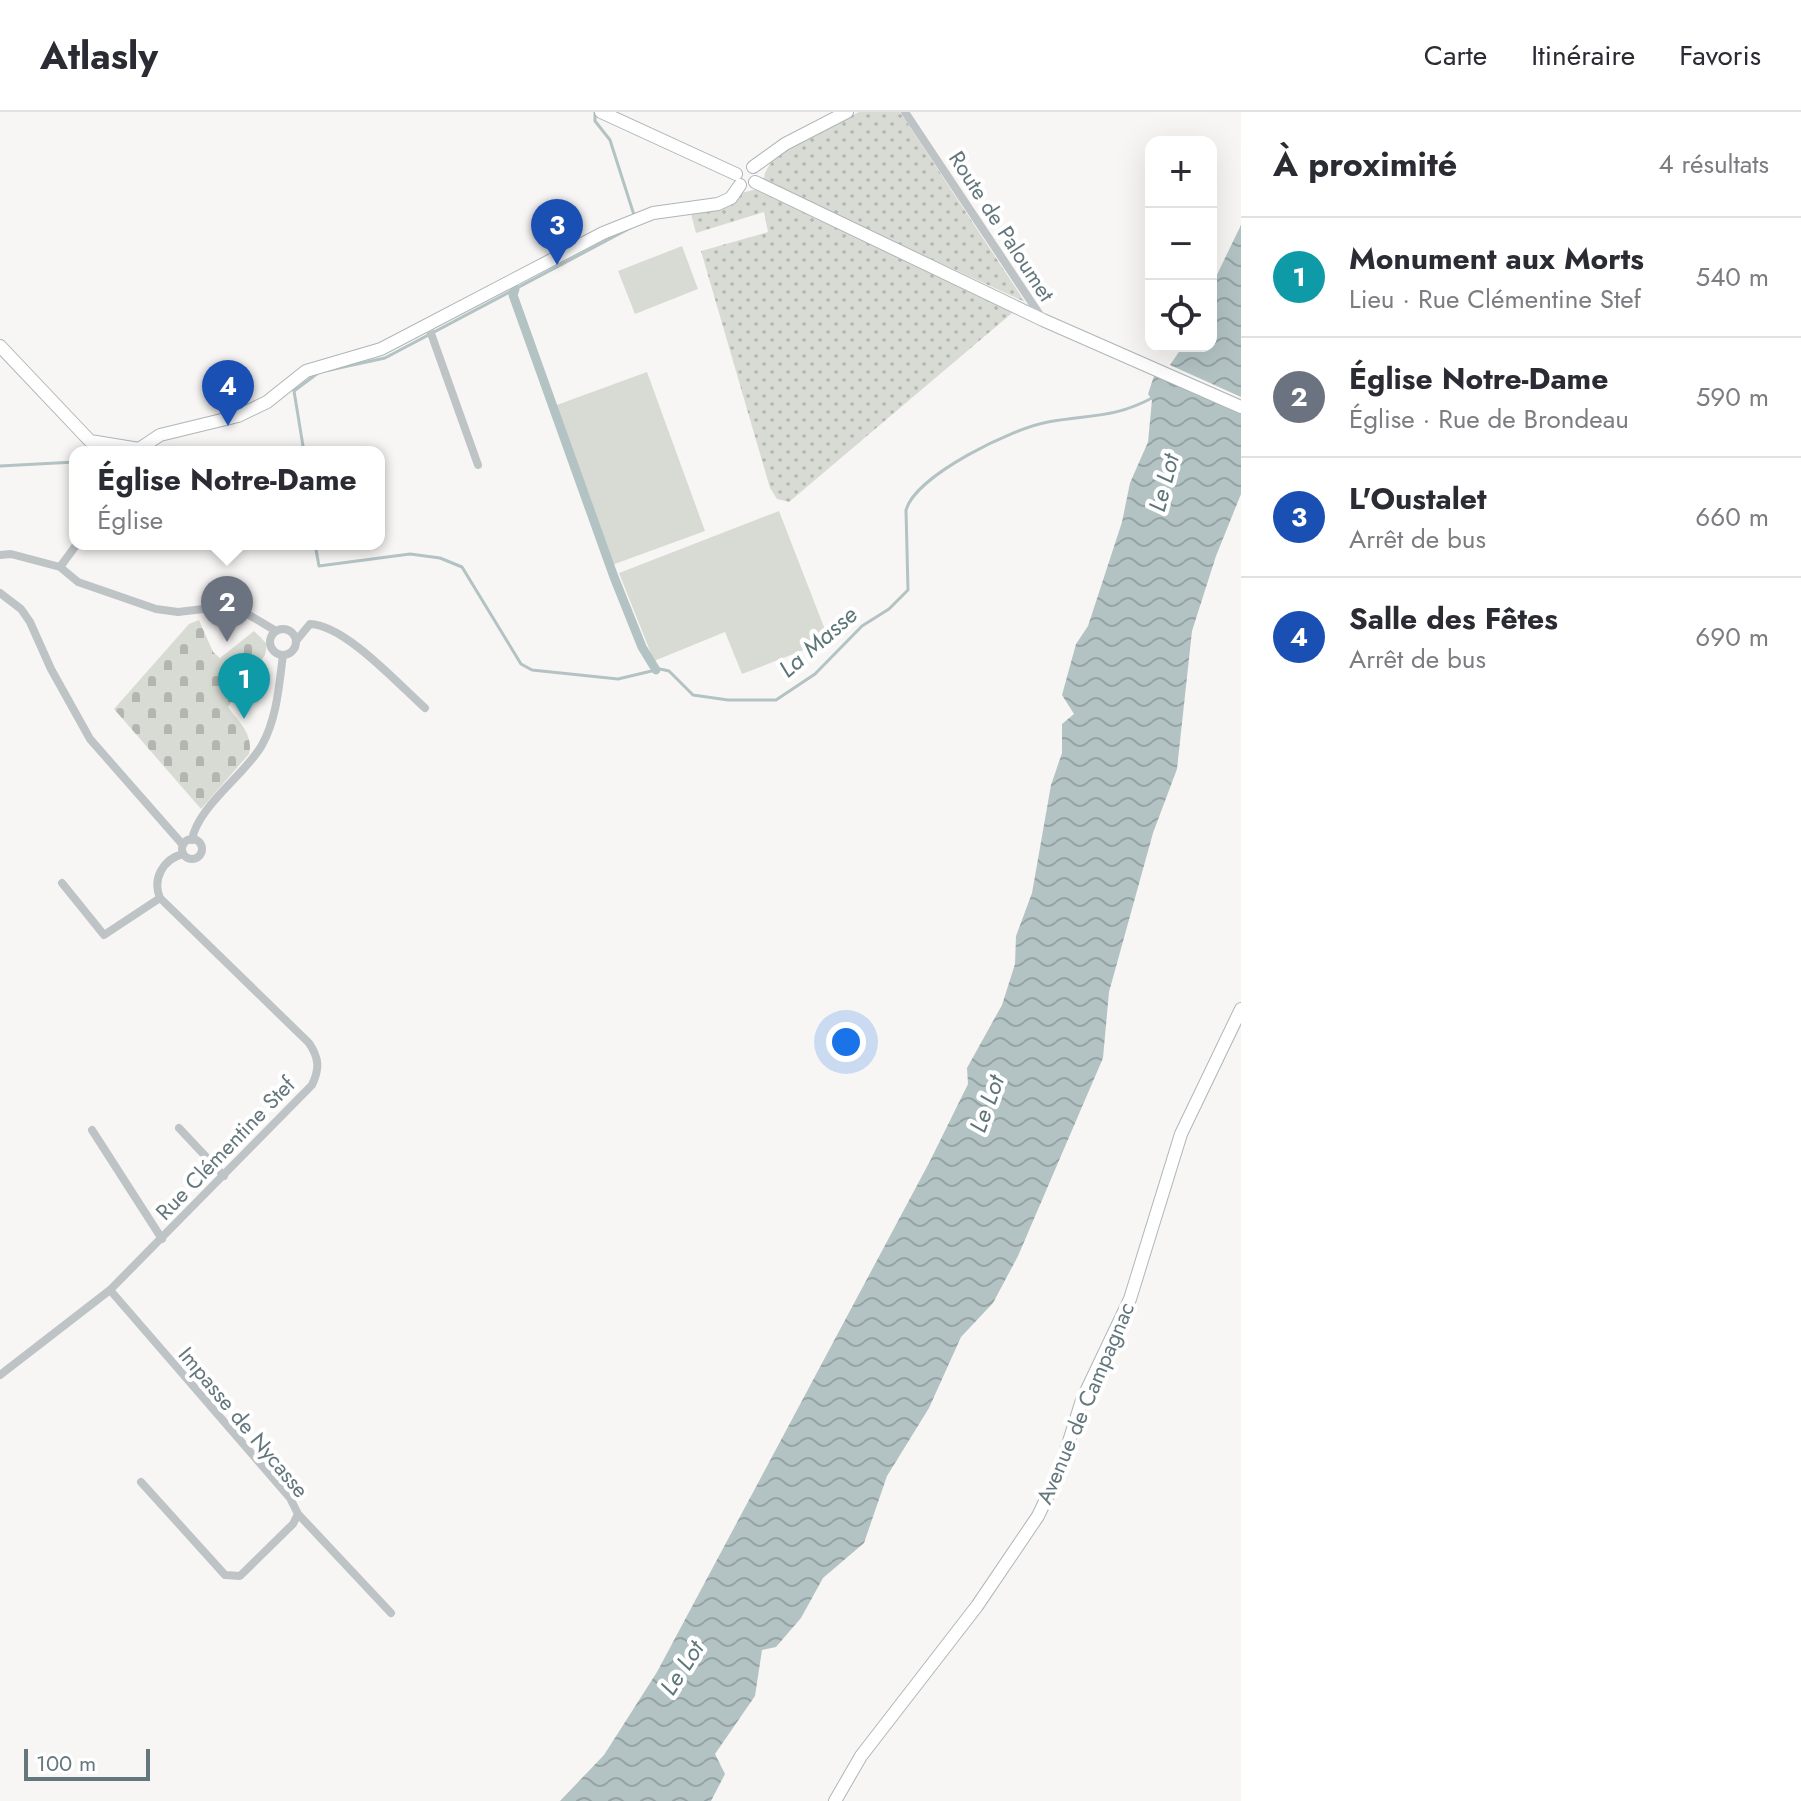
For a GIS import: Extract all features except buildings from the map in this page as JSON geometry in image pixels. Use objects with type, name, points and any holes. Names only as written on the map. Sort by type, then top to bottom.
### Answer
[{"type":"street","points":[[601,112],[738,179],[746,187],[755,182],[757,176],[753,167]]},
{"type":"street","points":[[144,446],[160,435],[238,416],[267,402],[306,371],[430,331],[633,221],[653,213],[718,204],[731,198],[743,166],[753,167],[785,144],[847,112]]},
{"type":"street","name":"Route de Paloumet","points":[[905,112],[1043,320]]},
{"type":"street","points":[[755,182],[1043,320],[1138,359],[1241,407]]},
{"type":"street","points":[[430,331],[478,465]]},
{"type":"street","points":[[0,346],[90,441],[117,446]]},
{"type":"street","points":[[60,567],[73,550]]},
{"type":"street","points":[[0,555],[11,554],[60,567],[78,582],[156,609],[178,612],[239,609],[276,631]]},
{"type":"street","points":[[0,593],[21,609],[30,622],[51,669],[90,739],[186,846]]},
{"type":"street","points":[[283,655],[289,653],[310,624],[325,624],[364,653],[425,708]]},
{"type":"street","points":[[283,655],[271,647],[270,638],[276,631],[287,629],[296,641]]},
{"type":"street","points":[[62,883],[104,935],[160,898],[157,888],[160,871],[186,846],[221,794],[261,746],[277,703],[283,655]]},
{"type":"street","name":"Rue Clémentine Stef","points":[[0,1375],[110,1290],[312,1085],[318,1073],[316,1054],[309,1043],[160,898]]},
{"type":"street","name":"Avenue de Campagnac","points":[[835,1801],[861,1756],[977,1606],[1038,1516],[1060,1470],[1082,1400],[1130,1299],[1181,1134],[1241,1009]]},
{"type":"street","points":[[179,1128],[224,1176]]},
{"type":"street","points":[[92,1130],[162,1239]]},
{"type":"street","name":"Impasse de Nycasse","points":[[110,1290],[290,1498],[298,1514],[293,1524],[240,1576],[225,1575],[141,1482]]},
{"type":"street","points":[[298,1514],[391,1613]]},
{"type":"green space","points":[[859,112],[900,112],[1025,302],[768,184],[764,178],[769,166],[790,145]]},
{"type":"green space","points":[[765,187],[1018,308],[789,502],[777,499],[770,488],[701,251],[768,232],[764,212],[696,233],[689,206]]},
{"type":"green space","points":[[682,246],[698,289],[635,314],[618,271]]},
{"type":"green space","points":[[647,372],[705,531],[612,565],[554,406]]},
{"type":"green space","points":[[779,511],[829,640],[742,674],[725,632],[654,661],[619,573]]},
{"type":"green space","points":[[199,620],[213,652],[220,658],[254,631],[267,644],[265,655],[228,707],[247,735],[249,754],[201,809],[114,709],[189,624]]},
{"type":"water","points":[[1241,225],[1241,397],[1170,365],[1179,352],[1217,352],[1217,275]]},
{"type":"water","name":"Le Lot","points":[[1155,373],[1241,414],[1241,494],[1216,556],[1192,631],[1177,769],[1153,833],[1109,992],[1103,1058],[1018,1256],[993,1303],[961,1337],[929,1408],[887,1476],[864,1543],[823,1578],[801,1618],[776,1647],[762,1650],[755,1696],[715,1754],[725,1774],[711,1801],[560,1801],[604,1755],[657,1672],[930,1161],[968,1084],[967,1068],[1002,1005],[1015,964],[1016,936],[1032,893],[1051,785],[1062,753],[1062,724],[1074,714],[1062,695],[1076,644],[1088,626],[1122,522],[1130,483],[1148,442],[1152,400],[1148,394]]},
{"type":"waterway","name":"La Masse","points":[[595,112],[595,121],[610,140],[634,215]]},
{"type":"waterway","name":"La Masse","points":[[325,371],[385,358],[634,226]]},
{"type":"waterway","points":[[515,289],[513,295],[614,577],[642,647],[656,670]]},
{"type":"waterway","name":"La Masse","points":[[303,446],[294,391],[318,373]]},
{"type":"waterway","name":"La Masse","points":[[316,550],[319,566],[410,554],[440,558],[462,567],[521,664],[532,670],[618,679],[660,669],[669,671],[693,695],[728,700],[776,700],[815,674],[862,626],[889,609],[908,590],[906,510],[927,482],[968,455],[1012,433],[1048,422],[1126,409],[1154,397]]},
{"type":"waterway","points":[[0,466],[69,462]]},
{"type":"place","name":"L'Oustalet","points":[[557,265]]},
{"type":"place","name":"Salle des Fêtes","points":[[228,426]]},
{"type":"place","name":"Église Notre-Dame","points":[[227,642]]},
{"type":"place","name":"Monument aux Morts","points":[[244,719]]}]
